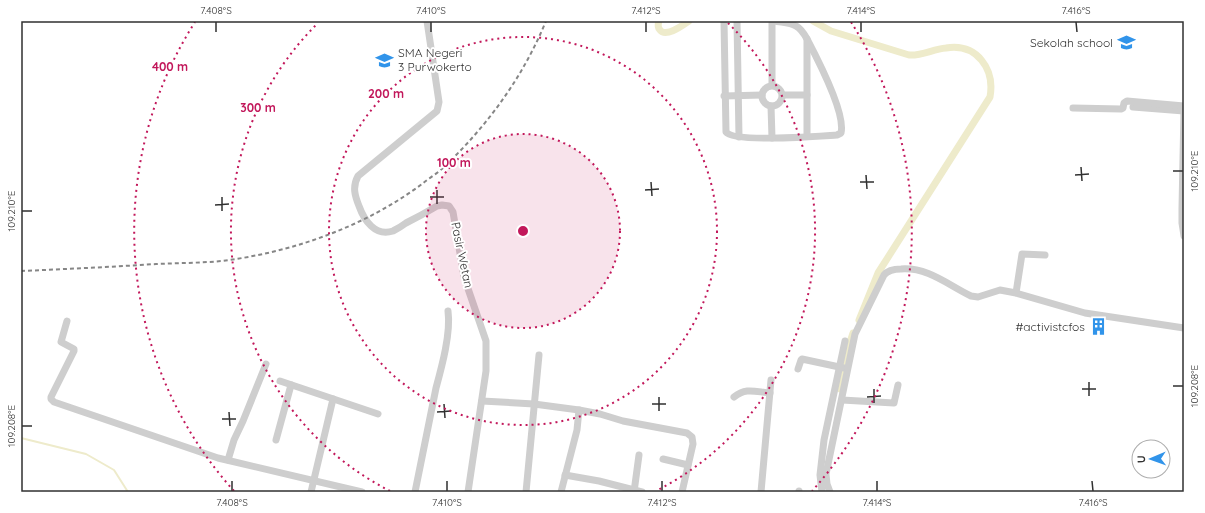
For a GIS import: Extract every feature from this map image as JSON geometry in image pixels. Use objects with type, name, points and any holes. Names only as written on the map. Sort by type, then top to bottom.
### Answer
[{"type":"street","name":"Pasir Wetan","points":[[427,21],[439,102],[437,111],[358,176],[355,181],[354,192],[360,209],[368,224],[377,231],[392,231],[437,206],[442,205],[448,205],[454,216],[464,277],[486,341],[486,371],[468,492]]},
{"type":"street","points":[[724,21],[724,96],[726,132],[728,134],[739,137],[772,138],[839,135],[841,132],[838,111],[823,70],[807,39],[798,26],[773,21],[772,86]]},
{"type":"street","points":[[737,21],[739,137]]},
{"type":"street","points":[[807,39],[807,136]]},
{"type":"street","points":[[762,94],[766,88],[772,86],[778,87],[783,95]]},
{"type":"street","points":[[724,96],[762,94]]},
{"type":"street","points":[[762,94],[765,103],[771,106]]},
{"type":"street","points":[[783,95],[807,95]]},
{"type":"street","points":[[771,106],[780,102],[783,95]]},
{"type":"street","points":[[1073,108],[1122,108],[1124,102],[1126,101],[1184,108]]},
{"type":"street","points":[[771,106],[772,138]]},
{"type":"street","points":[[1133,107],[1184,108]]},
{"type":"street","points":[[1184,108],[1182,223],[1184,236]]},
{"type":"street","points":[[1016,293],[1022,254],[1045,255]]},
{"type":"street","points":[[822,492],[820,475],[823,447],[844,368],[855,334],[886,272],[893,270],[917,270],[933,275],[971,296],[978,297],[1000,290],[1016,293],[1085,313],[1184,328]]},
{"type":"street","points":[[415,492],[440,371],[449,321],[448,311]]},
{"type":"street","points":[[67,321],[61,342],[74,349],[74,351],[51,397],[52,400],[111,422],[228,460],[362,492]]},
{"type":"street","points":[[830,492],[826,474],[842,400],[845,341]]},
{"type":"street","points":[[526,492],[538,355]]},
{"type":"street","points":[[798,369],[801,359],[844,368]]},
{"type":"street","points":[[228,460],[234,440],[266,364]]},
{"type":"street","points":[[761,492],[761,476],[771,380]]},
{"type":"street","points":[[280,381],[378,414]]},
{"type":"street","points":[[276,440],[291,384]]},
{"type":"street","points":[[842,400],[894,403],[898,385]]},
{"type":"street","points":[[734,397],[740,392],[745,391],[770,394]]},
{"type":"street","points":[[311,492],[333,399]]},
{"type":"street","points":[[482,401],[534,404],[579,410],[600,414],[623,421],[687,433],[692,437],[693,444],[682,492]]},
{"type":"street","points":[[561,492],[577,430],[579,410]]},
{"type":"street","points":[[565,475],[598,481],[637,491],[639,455]]},
{"type":"street","points":[[663,459],[688,465]]},
{"type":"waterway","points":[[659,21],[659,29],[666,33],[679,28],[689,21]]},
{"type":"waterway","points":[[813,21],[831,31],[909,55],[946,48],[967,50],[982,60],[990,77],[990,97],[878,273],[859,320]]},
{"type":"waterway","points":[[840,389],[853,333]]},
{"type":"waterway","points":[[21,438],[86,454],[114,470],[128,492]]},
{"type":"railway","points":[[21,271],[222,261],[249,257],[301,244],[352,225],[400,199],[422,184],[444,167],[460,151],[490,117],[515,81],[527,62],[546,21]]},
{"type":"place","name":"Sekolah school","points":[[1126,43]]},
{"type":"place","name":"SMA Negeri 3 Purwokerto","points":[[385,60]]},
{"type":"place","name":"#activistcfos","points":[[1098,327]]}]
